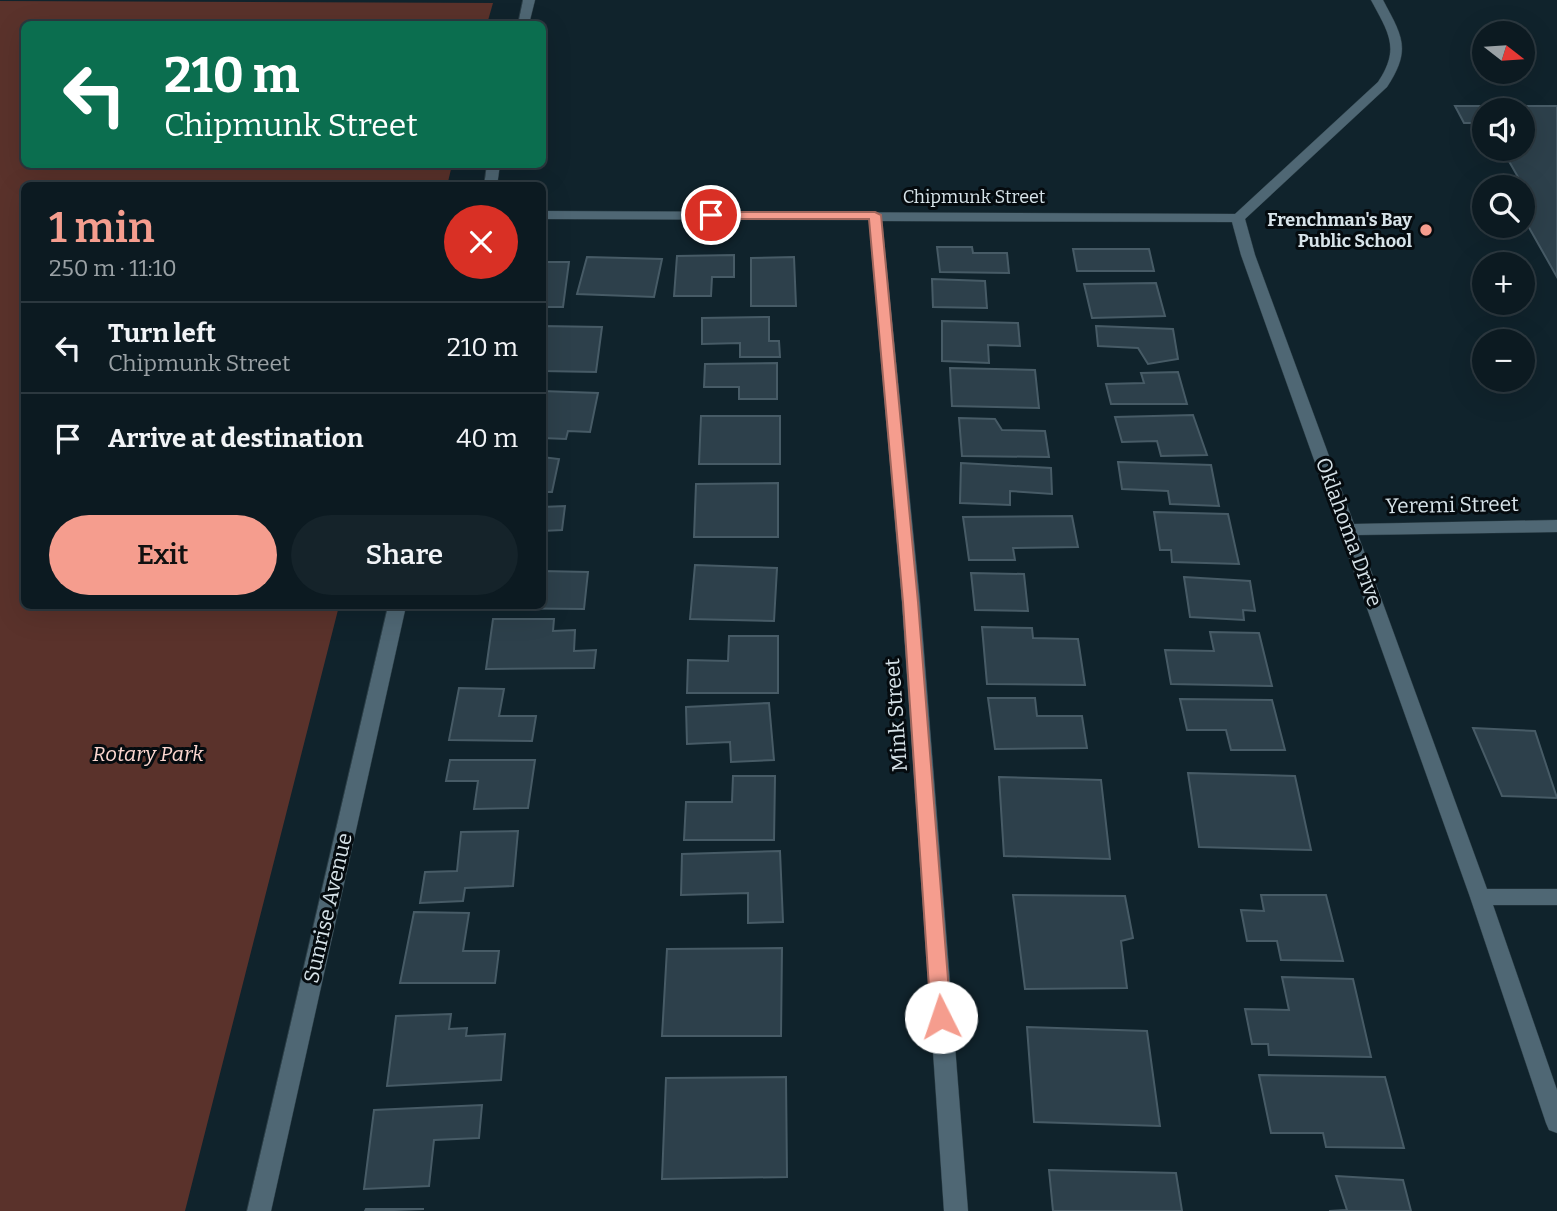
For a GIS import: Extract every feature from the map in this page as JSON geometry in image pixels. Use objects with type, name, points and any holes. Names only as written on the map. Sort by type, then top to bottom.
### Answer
[{"type":"street","points":[[525,21],[529,0]]},
{"type":"street","points":[[1238,218],[1383,84],[1396,66],[1400,46],[1377,0]]},
{"type":"street","name":"Chipmunk Street","points":[[546,215],[1238,218]]},
{"type":"street","name":"Mink Street","points":[[875,215],[911,602],[956,1211]]},
{"type":"street","name":"Oklahoma Drive","points":[[1238,218],[1248,255],[1480,897],[1557,1122]]},
{"type":"street","name":"Yeremi Street","points":[[1348,530],[1557,526]]},
{"type":"street","name":"Sunrise Avenue","points":[[259,1211],[396,609]]},
{"type":"street","points":[[1480,897],[1557,897]]},
{"type":"green space","name":"Rotary Park","points":[[0,1],[493,3],[488,21],[21,21],[21,168],[451,168],[448,182],[21,182],[21,609],[338,609],[185,1211],[0,1211]]},
{"type":"building","points":[[1455,106],[1472,106],[1472,123],[1464,123]]},
{"type":"building","points":[[1535,106],[1557,106],[1557,277],[1535,238],[1535,175],[1517,175],[1509,161],[1535,161]]},
{"type":"building","points":[[937,247],[972,247],[973,253],[1007,253],[1009,273],[940,272]]},
{"type":"building","points":[[1073,249],[1149,249],[1154,271],[1077,271]]},
{"type":"building","points":[[734,255],[734,277],[712,277],[711,296],[674,296],[677,256]]},
{"type":"building","points":[[587,257],[662,259],[654,297],[577,294]]},
{"type":"building","points":[[794,257],[796,306],[751,306],[751,258]]},
{"type":"building","points":[[546,262],[569,262],[563,307],[546,307]]},
{"type":"building","points":[[932,279],[985,281],[987,308],[933,307]]},
{"type":"building","points":[[1156,283],[1165,316],[1092,318],[1084,284]]},
{"type":"building","points":[[769,317],[769,341],[779,341],[780,357],[740,357],[740,343],[702,344],[702,318]]},
{"type":"building","points":[[942,321],[1018,323],[1020,346],[988,345],[989,363],[942,361]]},
{"type":"building","points":[[546,326],[602,327],[596,372],[546,371]]},
{"type":"building","points":[[1096,326],[1173,329],[1178,359],[1148,364],[1138,348],[1098,346]]},
{"type":"building","points":[[777,363],[777,399],[739,399],[739,387],[704,387],[705,364]]},
{"type":"building","points":[[950,368],[1035,370],[1039,408],[952,406]]},
{"type":"building","points":[[1178,372],[1187,404],[1111,404],[1106,384],[1144,383],[1141,373]]},
{"type":"building","points":[[546,391],[598,393],[590,432],[568,431],[566,439],[546,438]]},
{"type":"building","points":[[1193,415],[1207,455],[1161,456],[1157,441],[1122,442],[1115,417]]},
{"type":"building","points":[[701,416],[780,416],[780,464],[699,464]]},
{"type":"building","points":[[959,418],[995,419],[1002,430],[1045,431],[1049,457],[962,456]]},
{"type":"building","points":[[546,457],[559,459],[552,492],[546,492]]},
{"type":"building","points":[[1118,462],[1211,465],[1219,506],[1170,504],[1168,491],[1122,489]]},
{"type":"building","points":[[961,463],[1051,468],[1052,494],[1010,491],[1010,505],[960,503]]},
{"type":"building","points":[[778,483],[778,537],[694,537],[696,484]]},
{"type":"building","points":[[565,506],[562,530],[546,531],[546,507]]},
{"type":"building","points":[[1154,512],[1228,514],[1239,564],[1172,562],[1171,550],[1160,550]]},
{"type":"building","points":[[1072,516],[1078,547],[1013,548],[1015,560],[969,560],[963,517]]},
{"type":"building","points":[[695,565],[777,568],[774,621],[690,619]]},
{"type":"building","points":[[546,571],[588,572],[584,609],[546,609]]},
{"type":"building","points":[[971,573],[1024,574],[1028,611],[975,610]]},
{"type":"building","points":[[1184,577],[1250,581],[1255,611],[1243,610],[1244,620],[1190,617]]},
{"type":"building","points":[[493,619],[554,619],[553,631],[575,630],[574,651],[596,650],[594,668],[486,669]]},
{"type":"building","points":[[982,627],[1032,628],[1033,638],[1078,639],[1085,685],[987,684]]},
{"type":"building","points":[[1210,632],[1259,633],[1272,686],[1171,684],[1165,650],[1214,651]]},
{"type":"building","points":[[729,636],[778,636],[778,693],[687,693],[688,660],[728,661]]},
{"type":"building","points":[[459,688],[504,689],[499,716],[536,716],[532,741],[449,740]]},
{"type":"building","points":[[988,698],[1035,698],[1037,716],[1082,716],[1087,748],[995,749]]},
{"type":"building","points":[[1180,699],[1272,700],[1285,750],[1231,750],[1226,730],[1187,730]]},
{"type":"building","points":[[769,703],[774,760],[731,762],[730,742],[687,744],[686,707]]},
{"type":"building","points":[[1473,728],[1535,731],[1557,798],[1502,796]]},
{"type":"building","points":[[450,760],[535,760],[528,808],[474,809],[478,781],[446,781]]},
{"type":"building","points":[[1188,773],[1295,776],[1311,850],[1199,847]]},
{"type":"building","points":[[733,776],[775,776],[774,840],[684,840],[686,802],[732,802]]},
{"type":"building","points":[[999,777],[1101,780],[1110,859],[1004,856]]},
{"type":"building","points":[[518,831],[513,886],[465,888],[463,901],[420,903],[425,872],[457,871],[461,832]]},
{"type":"building","points":[[780,851],[783,922],[748,923],[748,893],[681,895],[682,854]]},
{"type":"building","points":[[1013,895],[1125,896],[1133,938],[1121,941],[1127,988],[1025,989]]},
{"type":"building","points":[[1261,895],[1326,895],[1343,961],[1281,960],[1277,941],[1247,941],[1241,910],[1264,911]]},
{"type":"building","points":[[414,912],[469,913],[463,951],[499,951],[495,983],[400,983]]},
{"type":"building","points":[[782,948],[781,1036],[662,1036],[667,949]]},
{"type":"building","points":[[1282,977],[1353,979],[1371,1057],[1269,1055],[1268,1044],[1252,1044],[1245,1009],[1289,1010]]},
{"type":"building","points":[[451,1014],[449,1029],[467,1028],[466,1036],[505,1034],[501,1080],[387,1086],[396,1016]]},
{"type":"building","points":[[1027,1027],[1147,1031],[1160,1126],[1034,1122]]},
{"type":"building","points":[[1259,1075],[1385,1077],[1404,1148],[1326,1147],[1323,1133],[1271,1133]]},
{"type":"building","points":[[786,1077],[787,1177],[662,1179],[666,1078]]},
{"type":"building","points":[[482,1105],[479,1138],[434,1140],[429,1186],[364,1189],[374,1110]]},
{"type":"building","points":[[1049,1170],[1176,1173],[1182,1211],[1053,1211]]},
{"type":"building","points":[[1336,1176],[1403,1180],[1411,1211],[1329,1211],[1347,1210]]},
{"type":"building","points":[[366,1209],[424,1209],[365,1211]]},
{"type":"place","name":"Frenchman's Bay Public School","points":[[1426,230]]},
{"type":"route","points":[[711,215],[875,215],[911,602],[941,1017]]}]
